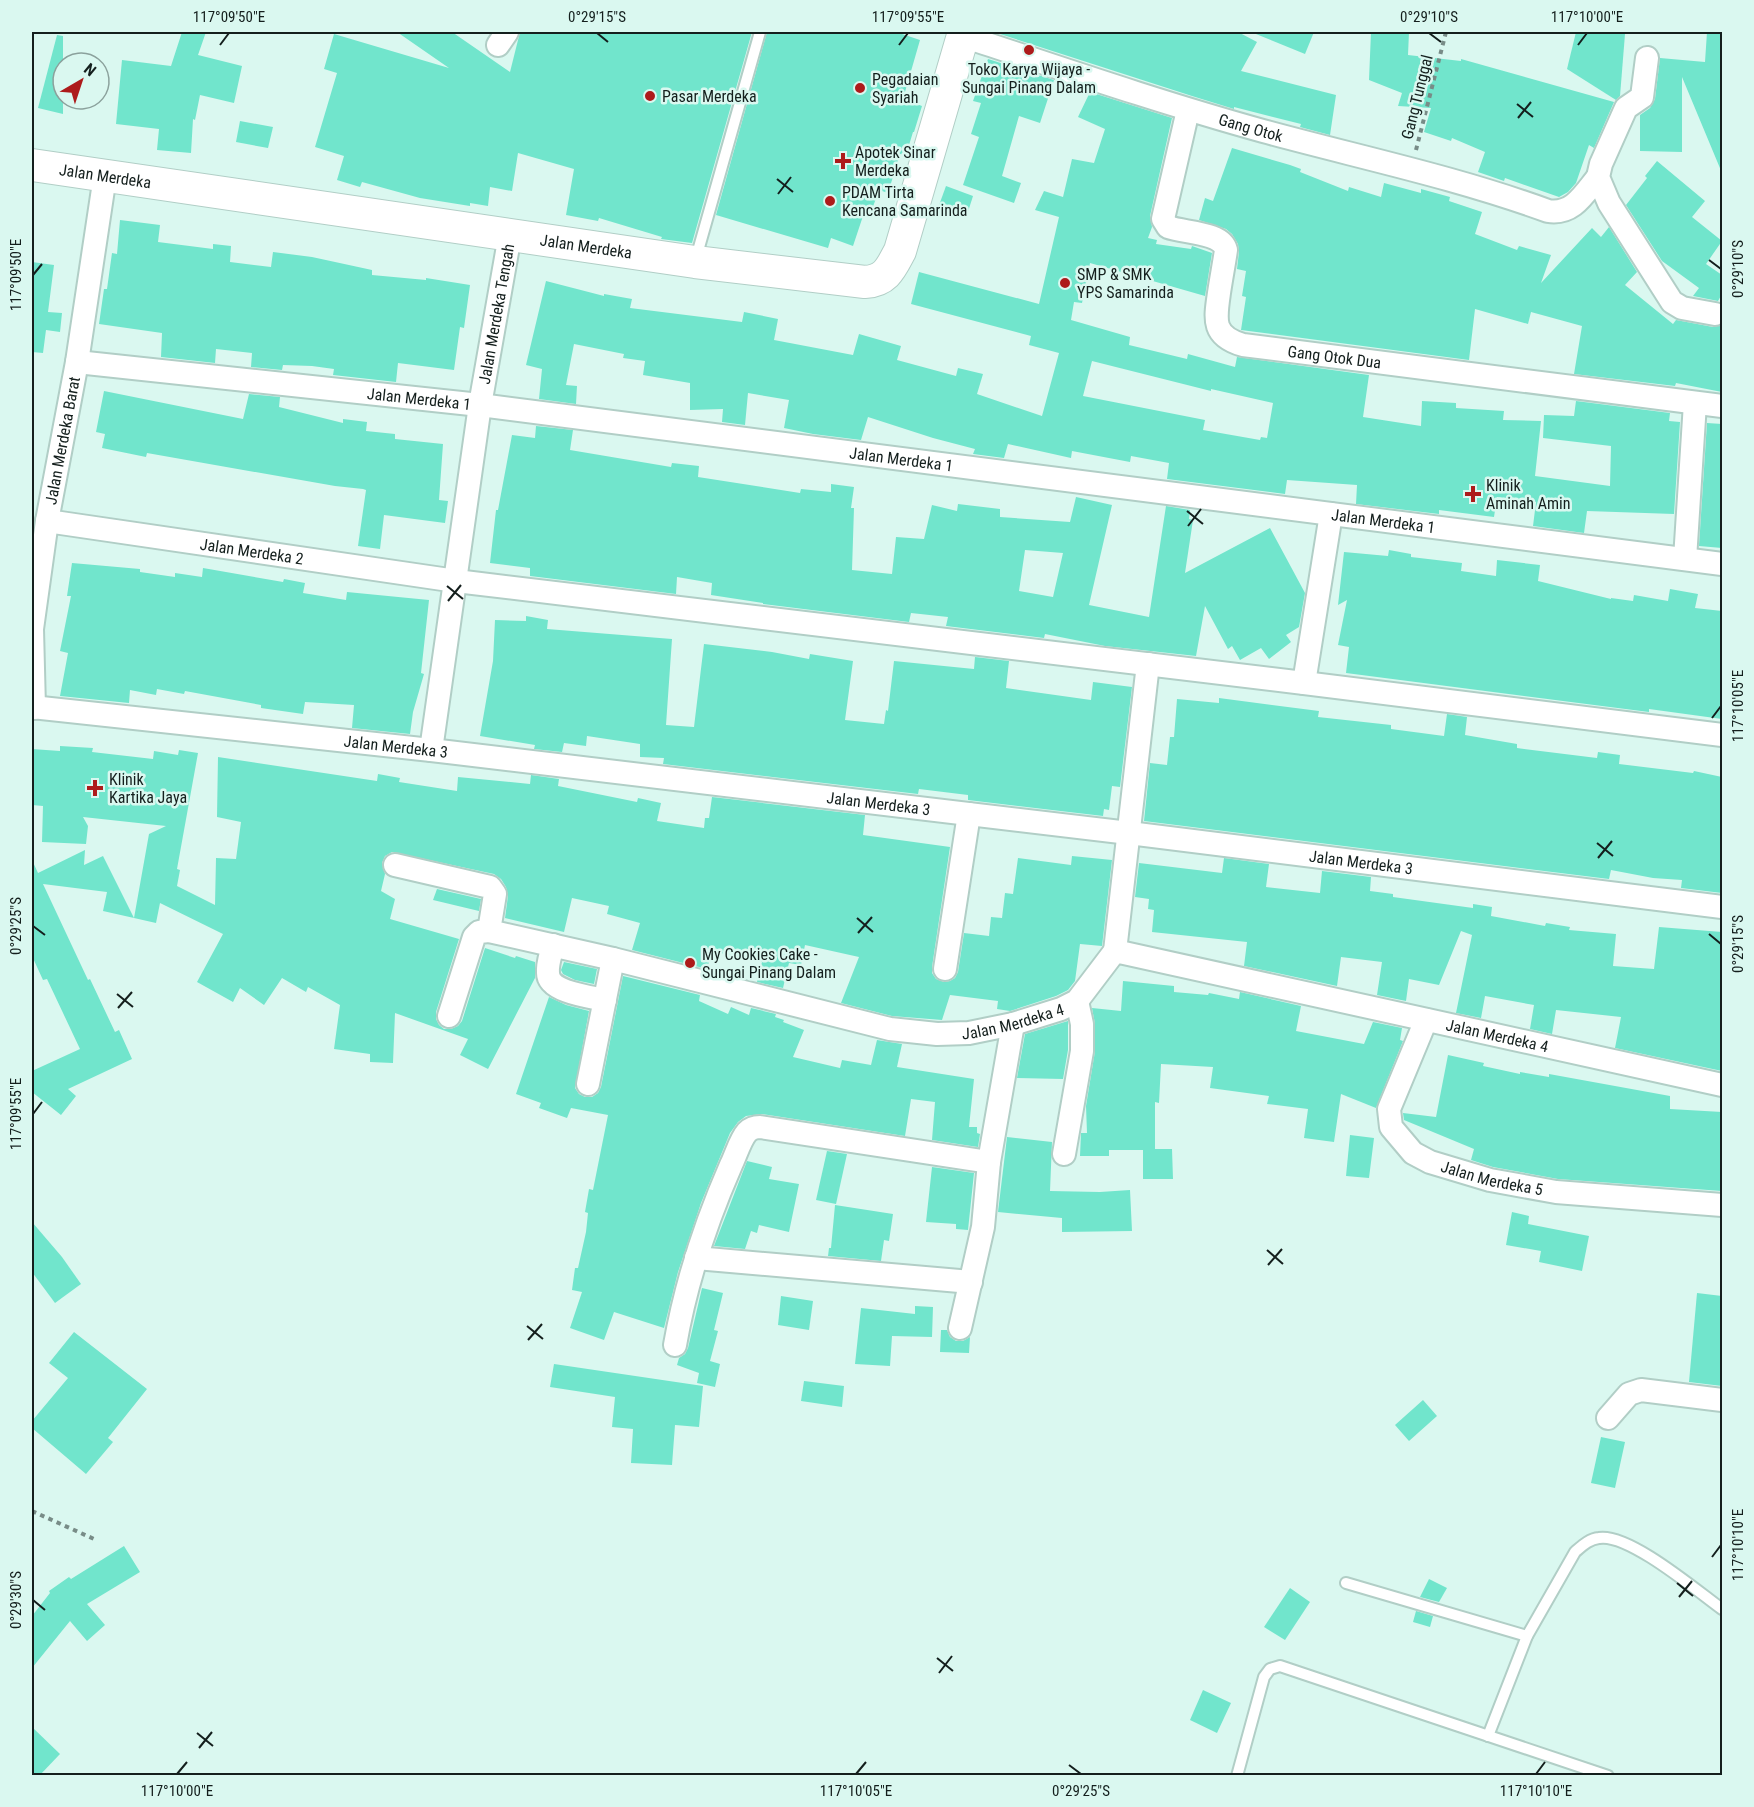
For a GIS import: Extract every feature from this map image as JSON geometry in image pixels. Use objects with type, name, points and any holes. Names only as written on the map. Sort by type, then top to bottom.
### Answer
[{"type":"street","name":"Jalan Merdeka","points":[[32,165],[695,262],[875,282],[887,275],[900,251],[964,34]]},
{"type":"street","name":"Gang Otok","points":[[964,34],[1188,110],[1371,160],[1411,168],[1559,213],[1569,209],[1579,200],[1598,177]]},
{"type":"street","points":[[1647,58],[1642,97],[1626,108],[1600,164],[1598,177],[1609,203],[1672,302],[1682,308],[1715,314]]},
{"type":"street","name":"Gang Otok Dua","points":[[1188,110],[1163,219],[1168,228],[1216,238],[1224,244],[1226,250],[1215,317],[1221,333],[1230,341],[1243,345],[1722,406]]},
{"type":"street","name":"Jalan Merdeka Barat","points":[[33,707],[32,628],[47,521],[77,362],[105,176]]},
{"type":"street","name":"Jalan Merdeka Tengah","points":[[431,750],[480,405],[510,235]]},
{"type":"street","name":"Jalan Merdeka 1","points":[[77,362],[480,405],[1722,564]]},
{"type":"street","points":[[1684,559],[1695,403]]},
{"type":"street","points":[[1304,682],[1331,514]]},
{"type":"street","name":"Jalan Merdeka 2","points":[[47,521],[456,581],[1304,682],[1722,735]]},
{"type":"street","points":[[1114,951],[1148,664]]},
{"type":"street","name":"Jalan Merdeka 3","points":[[33,707],[431,750],[1129,832],[1722,907]]},
{"type":"street","points":[[945,969],[969,814]]},
{"type":"street","points":[[395,866],[490,887],[495,894],[489,931],[479,932],[474,937],[449,1016]]},
{"type":"street","name":"Jalan Merdeka 4","points":[[489,931],[613,959],[890,1029],[937,1034],[969,1033],[1013,1024],[1061,1009],[1077,1001],[1114,951],[1722,1085]]},
{"type":"street","points":[[553,945],[548,972],[552,982],[562,989],[605,1000]]},
{"type":"street","points":[[588,1084],[613,959]]},
{"type":"street","points":[[1064,1154],[1082,1051],[1082,1030],[1077,1001]]},
{"type":"street","name":"Jalan Merdeka 5","points":[[1426,1020],[1389,1109],[1391,1127],[1413,1153],[1430,1162],[1490,1180],[1556,1192],[1722,1205]]},
{"type":"street","points":[[960,1328],[983,1227],[989,1162],[1013,1024]]},
{"type":"street","points":[[675,1345],[688,1283],[696,1258],[720,1191],[744,1137],[751,1128],[760,1127],[989,1162]]},
{"type":"street","points":[[696,1258],[970,1282]]},
{"type":"street","points":[[1608,1418],[1629,1394],[1641,1390],[1722,1400]]},
{"type":"lane","points":[[695,262],[760,32]]},
{"type":"lane","points":[[1488,1736],[1527,1636],[1575,1552],[1586,1543],[1598,1538],[1622,1541],[1638,1549],[1722,1609]]},
{"type":"lane","points":[[1346,1583],[1527,1636]]},
{"type":"lane","points":[[1237,1776],[1264,1677],[1274,1667],[1287,1668],[1608,1776]]},
{"type":"path","name":"Gang Tunggal","points":[[1411,168],[1446,32]]},
{"type":"path","points":[[32,1511],[94,1539]]},
{"type":"building","points":[[182,32],[206,32],[198,55],[242,66],[234,103],[200,95],[195,120],[193,119],[191,153],[157,150],[159,129],[116,124],[122,60],[171,66]]},
{"type":"building","points":[[397,32],[452,32],[510,72],[520,32],[752,32],[692,243],[661,239],[662,237],[599,218],[598,221],[566,215],[574,169],[518,153],[512,191],[490,187],[488,206],[470,203],[470,206],[420,198],[362,182],[360,187],[337,180],[344,156],[315,147],[337,73],[324,69],[334,34],[449,68]]},
{"type":"building","points":[[767,32],[896,32],[920,40],[903,99],[922,106],[914,132],[906,155],[900,154],[888,193],[879,190],[870,215],[864,213],[853,246],[831,238],[828,248],[716,215]]},
{"type":"building","points":[[998,32],[1238,32],[1257,42],[1241,71],[1336,95],[1330,135],[1300,127],[1301,124],[1234,107],[1234,109],[1192,96]]},
{"type":"building","points":[[1251,32],[1314,32],[1305,54]]},
{"type":"building","points":[[1371,32],[1409,32],[1408,55],[1461,61],[1461,59],[1614,102],[1594,148],[1589,145],[1576,183],[1568,192],[1559,197],[1505,178],[1504,181],[1478,172],[1485,152],[1452,138],[1451,141],[1424,132],[1431,108],[1398,106],[1402,93],[1369,80]]},
{"type":"building","points":[[1576,32],[1625,34],[1620,96],[1616,100],[1567,69]]},
{"type":"building","points":[[1707,32],[1722,32],[1722,173],[1682,77],[1682,152],[1640,151],[1640,115],[1650,108],[1655,99],[1660,58],[1705,62]]},
{"type":"building","points":[[57,35],[63,36],[63,51],[53,51]]},
{"type":"building","points":[[51,58],[51,111],[63,111],[63,114],[38,108]]},
{"type":"building","points":[[988,59],[1054,80],[1040,123],[1019,116],[1002,176],[1021,183],[1014,203],[963,185],[979,137],[971,134],[981,103],[973,101]]},
{"type":"building","points":[[1090,92],[1172,118],[1150,216],[1152,227],[1148,238],[1157,240],[1156,244],[1191,249],[1192,246],[1212,253],[1205,296],[1090,263],[1082,303],[1074,302],[1071,320],[1130,337],[1129,345],[1187,359],[1188,354],[1235,367],[1237,357],[1369,375],[1363,417],[1421,426],[1422,401],[1456,403],[1456,408],[1504,411],[1503,420],[1541,421],[1535,476],[1610,486],[1611,446],[1543,438],[1544,415],[1574,416],[1576,401],[1670,413],[1669,421],[1680,422],[1674,514],[1587,511],[1584,533],[1533,526],[1536,502],[1497,497],[1494,517],[1439,510],[1439,514],[1356,504],[1357,485],[1287,480],[1285,494],[1167,479],[1169,463],[1131,456],[1130,462],[1072,451],[1071,458],[1008,444],[1004,458],[973,454],[975,449],[868,417],[861,440],[813,434],[784,428],[789,400],[748,393],[745,425],[722,422],[723,409],[690,410],[690,383],[643,375],[645,361],[623,358],[624,354],[574,344],[566,385],[577,386],[576,404],[539,399],[542,369],[526,365],[546,281],[604,296],[604,294],[632,299],[630,308],[742,322],[744,312],[778,319],[774,340],[853,355],[859,334],[901,346],[897,360],[956,376],[958,368],[983,374],[977,394],[1042,416],[1059,353],[1029,345],[1031,336],[911,304],[919,272],[1039,304],[1059,217],[1035,210],[1044,191],[1063,197],[1072,159],[1094,163],[1105,129],[1078,117]],"holes":[[[1092,361],[1211,391],[1211,389],[1273,403],[1267,438],[1261,437],[1260,440],[1203,430],[1205,420],[1083,396]]]},
{"type":"building","points":[[240,121],[273,127],[268,148],[236,142]]},
{"type":"building","points":[[1232,148],[1301,169],[1300,172],[1348,191],[1349,187],[1381,197],[1384,183],[1421,193],[1421,189],[1450,197],[1449,201],[1482,212],[1475,234],[1517,250],[1519,246],[1551,255],[1541,283],[1592,228],[1601,237],[1609,227],[1637,272],[1625,285],[1673,324],[1676,320],[1713,327],[1722,325],[1722,392],[1676,383],[1675,386],[1574,374],[1582,326],[1531,312],[1528,324],[1475,309],[1469,360],[1241,330],[1246,297],[1242,296],[1246,271],[1237,269],[1238,244],[1226,229],[1199,220],[1205,198],[1213,201]]},
{"type":"building","points":[[1657,161],[1705,201],[1692,217],[1722,241],[1706,264],[1722,275],[1722,294],[1718,301],[1693,296],[1699,288],[1662,261],[1626,205]]},
{"type":"building","points":[[946,186],[973,196],[966,218],[938,208]]},
{"type":"building","points":[[120,220],[160,225],[158,242],[213,249],[213,244],[231,246],[230,262],[271,267],[273,252],[312,257],[372,270],[372,275],[426,280],[426,278],[470,285],[464,328],[460,327],[454,370],[398,363],[396,382],[333,375],[334,369],[312,366],[283,365],[282,370],[251,367],[252,353],[216,349],[215,363],[161,357],[162,333],[99,324],[112,253],[117,254]]},
{"type":"building","points":[[32,262],[54,265],[48,312],[62,313],[60,332],[46,330],[43,353],[32,352]]},
{"type":"building","points":[[104,391],[243,419],[249,394],[280,397],[279,407],[343,423],[343,419],[367,422],[366,431],[395,434],[395,439],[443,444],[439,500],[448,501],[445,523],[384,515],[380,549],[358,546],[366,490],[147,453],[146,457],[102,448],[105,434],[96,432]]},
{"type":"building","points":[[1707,423],[1722,424],[1722,548],[1699,546]]},
{"type":"building","points":[[536,426],[573,430],[570,450],[671,467],[672,463],[699,466],[698,477],[800,493],[801,489],[831,492],[831,484],[854,487],[851,508],[854,508],[852,570],[892,574],[896,537],[924,539],[932,505],[957,511],[958,504],[1000,509],[1000,517],[1070,522],[1076,497],[1112,505],[1089,605],[1149,617],[1166,506],[1190,510],[1189,519],[1193,520],[1185,573],[1270,528],[1305,593],[1299,627],[1286,635],[1291,642],[1269,659],[1261,648],[1240,660],[1232,646],[1228,649],[1205,606],[1196,656],[1105,646],[1045,634],[1044,638],[946,626],[948,617],[911,613],[909,622],[763,604],[711,595],[712,583],[677,577],[676,594],[530,576],[530,568],[490,563],[496,510],[498,510],[512,435],[535,438]],"holes":[[[1025,550],[1063,553],[1053,597],[1019,591]]]},
{"type":"building","points":[[1389,550],[1411,554],[1411,557],[1462,563],[1461,571],[1496,576],[1497,560],[1540,565],[1538,581],[1611,599],[1633,601],[1634,595],[1668,601],[1670,589],[1698,594],[1695,608],[1722,611],[1722,719],[1649,709],[1649,712],[1346,673],[1349,647],[1338,645],[1347,600],[1338,605],[1344,552],[1388,556]]},
{"type":"building","points":[[72,563],[140,569],[140,572],[175,577],[175,573],[202,577],[203,568],[283,582],[284,579],[305,583],[303,593],[346,600],[347,592],[429,600],[421,673],[424,674],[413,712],[410,734],[352,728],[354,705],[305,702],[303,714],[261,708],[261,705],[185,691],[184,694],[157,689],[156,695],[130,690],[129,703],[60,696],[68,653],[60,651],[71,596],[67,596]]},
{"type":"building","points":[[526,616],[548,620],[547,629],[672,639],[666,725],[694,727],[704,644],[809,659],[810,654],[853,661],[845,720],[884,724],[886,710],[888,711],[894,661],[974,669],[975,657],[1009,661],[1006,688],[1091,700],[1093,682],[1132,687],[1120,787],[1112,786],[1109,810],[1104,809],[1103,816],[968,800],[968,795],[919,789],[918,794],[663,764],[664,758],[640,757],[640,744],[587,736],[586,746],[564,743],[562,752],[534,749],[535,745],[480,736],[493,661],[495,620],[526,621]]},
{"type":"building","points":[[1219,698],[1319,711],[1318,717],[1391,725],[1391,729],[1444,736],[1447,714],[1467,717],[1465,735],[1517,744],[1517,748],[1597,758],[1598,752],[1620,755],[1619,764],[1693,773],[1694,771],[1722,777],[1722,893],[1681,888],[1682,880],[1653,878],[1611,870],[1609,879],[1144,821],[1150,763],[1167,765],[1170,737],[1174,737],[1177,699],[1219,703]]},
{"type":"building","points":[[60,746],[93,748],[92,752],[153,759],[154,751],[178,755],[179,750],[198,753],[177,869],[180,870],[177,886],[215,905],[216,858],[236,859],[241,822],[217,817],[218,757],[377,781],[378,774],[400,778],[399,782],[457,791],[458,777],[530,784],[531,775],[559,779],[558,786],[637,802],[638,798],[661,803],[657,821],[704,828],[705,818],[709,818],[712,797],[865,815],[863,835],[950,847],[932,967],[932,973],[936,979],[944,982],[955,978],[958,972],[964,933],[989,936],[991,917],[1002,918],[1005,893],[1013,894],[1018,858],[1071,865],[1072,856],[1112,860],[1102,946],[1080,944],[1075,981],[1068,990],[1056,996],[1010,1011],[997,1009],[998,1001],[950,995],[942,1020],[892,1016],[841,1003],[859,957],[805,945],[801,965],[789,963],[783,988],[757,982],[762,962],[712,951],[707,969],[632,950],[640,923],[607,914],[609,906],[572,898],[564,932],[505,918],[508,896],[506,887],[494,874],[392,852],[385,856],[382,863],[385,874],[381,891],[395,899],[390,919],[459,939],[436,1012],[439,1025],[444,1029],[451,1029],[462,1021],[485,948],[535,962],[535,978],[488,1069],[460,1055],[468,1039],[395,1013],[393,1063],[370,1062],[370,1054],[334,1049],[340,1005],[308,987],[306,992],[282,978],[264,1005],[240,988],[233,1002],[197,982],[223,934],[160,903],[156,923],[134,918],[149,834],[166,826],[83,817],[88,826],[86,844],[42,842],[43,806],[32,805],[32,749],[60,751]]},
{"type":"building","points":[[85,850],[84,865],[103,856],[134,918],[103,911],[107,892],[43,884],[88,980],[90,979],[115,1032],[119,1030],[132,1059],[68,1089],[76,1096],[61,1115],[32,1092],[32,1071],[80,1049],[47,979],[43,980],[32,956],[32,860],[38,873]]},
{"type":"building","points":[[1224,858],[1269,864],[1266,887],[1320,893],[1322,871],[1371,877],[1370,891],[1393,894],[1393,897],[1473,908],[1473,904],[1492,907],[1491,916],[1545,926],[1546,923],[1570,927],[1569,930],[1616,934],[1613,966],[1654,969],[1659,927],[1722,932],[1722,1071],[1615,1048],[1621,1017],[1556,1010],[1552,1034],[1530,1029],[1534,1005],[1485,996],[1481,1018],[1456,1013],[1472,935],[1461,931],[1439,985],[1409,979],[1406,1001],[1377,995],[1382,962],[1341,957],[1337,986],[1244,966],[1247,942],[1152,932],[1154,910],[1148,909],[1149,899],[1135,897],[1139,863],[1222,873]]},
{"type":"building","points":[[437,889],[481,899],[479,911],[433,900]]},
{"type":"building","points":[[564,962],[597,969],[594,984],[575,980],[563,974],[561,970]]},
{"type":"building","points":[[623,976],[700,995],[699,1001],[728,1014],[731,1007],[749,1015],[751,1008],[776,1014],[775,1017],[784,1020],[783,1022],[804,1030],[793,1057],[840,1068],[842,1060],[871,1065],[877,1040],[902,1044],[897,1067],[974,1079],[969,1127],[977,1127],[977,1133],[980,1134],[978,1147],[932,1140],[935,1102],[911,1099],[905,1136],[762,1114],[746,1116],[730,1133],[701,1203],[678,1272],[664,1328],[614,1312],[604,1340],[570,1328],[582,1292],[572,1290],[575,1268],[578,1268],[586,1232],[588,1213],[585,1212],[589,1189],[593,1190],[608,1115],[571,1108],[567,1118],[539,1108],[541,1103],[516,1094],[549,997],[566,1005],[589,1011],[575,1088],[585,1097],[592,1097],[598,1093]]},
{"type":"building","points":[[1123,981],[1174,986],[1174,992],[1208,995],[1209,993],[1239,999],[1240,992],[1301,1006],[1296,1031],[1364,1044],[1373,1022],[1402,1028],[1400,1040],[1403,1041],[1376,1108],[1341,1094],[1334,1142],[1304,1138],[1308,1109],[1267,1104],[1269,1096],[1210,1088],[1213,1067],[1161,1064],[1159,1103],[1155,1102],[1155,1149],[1172,1149],[1173,1179],[1143,1179],[1143,1150],[1109,1150],[1109,1156],[1080,1156],[1081,1133],[1087,1133],[1086,1106],[1095,1051],[1095,1024],[1092,1008],[1121,1011]]},
{"type":"building","points":[[1068,1021],[1068,1050],[1063,1079],[1017,1078],[1025,1034]]},
{"type":"building","points":[[1448,1055],[1520,1074],[1520,1072],[1549,1077],[1549,1074],[1670,1096],[1670,1109],[1722,1112],[1722,1191],[1558,1179],[1493,1167],[1471,1160],[1474,1149],[1404,1120],[1403,1113],[1436,1117]]},
{"type":"building","points":[[1350,1135],[1374,1138],[1369,1178],[1346,1176]]},
{"type":"building","points":[[1007,1137],[1052,1142],[1050,1191],[1130,1190],[1132,1231],[1062,1232],[1062,1218],[998,1212]]},
{"type":"building","points":[[827,1151],[847,1154],[836,1204],[816,1200]]},
{"type":"building","points":[[747,1161],[772,1167],[769,1179],[799,1184],[789,1232],[759,1225],[757,1233],[751,1231],[745,1249],[714,1246]]},
{"type":"building","points":[[932,1167],[974,1173],[968,1230],[956,1229],[956,1224],[926,1222]]},
{"type":"building","points":[[835,1205],[893,1214],[889,1241],[884,1240],[881,1261],[828,1256],[829,1248],[831,1248]]},
{"type":"building","points":[[1512,1212],[1529,1216],[1528,1224],[1589,1236],[1582,1271],[1539,1262],[1541,1251],[1506,1245]]},
{"type":"building","points":[[32,1222],[62,1257],[81,1284],[55,1303],[32,1272]]},
{"type":"building","points":[[702,1288],[723,1293],[714,1330],[718,1331],[710,1361],[720,1364],[715,1387],[697,1383],[699,1373],[677,1365],[679,1358],[688,1348]]},
{"type":"building","points":[[1697,1293],[1722,1296],[1722,1386],[1689,1382]]},
{"type":"building","points":[[781,1296],[813,1301],[809,1330],[778,1325]]},
{"type":"building","points":[[915,1306],[933,1307],[932,1337],[892,1336],[890,1366],[855,1364],[861,1308],[915,1314]]},
{"type":"building","points":[[941,1330],[947,1330],[950,1337],[956,1341],[963,1341],[970,1337],[969,1353],[940,1352]]},
{"type":"building","points":[[74,1332],[147,1389],[108,1438],[113,1442],[86,1474],[32,1428],[32,1421],[68,1378],[49,1363]]},
{"type":"building","points":[[554,1364],[703,1386],[699,1427],[675,1425],[672,1465],[631,1463],[633,1429],[612,1427],[615,1397],[550,1387]]},
{"type":"building","points":[[804,1381],[844,1386],[842,1407],[801,1401]]},
{"type":"building","points":[[1423,1400],[1437,1416],[1409,1441],[1395,1425]]},
{"type":"building","points":[[1601,1437],[1625,1442],[1615,1488],[1591,1483]]},
{"type":"building","points":[[124,1546],[140,1572],[87,1604],[105,1625],[87,1641],[70,1621],[32,1668],[32,1616],[50,1593],[49,1591]]},
{"type":"building","points":[[1429,1579],[1447,1588],[1439,1602],[1420,1597]]},
{"type":"building","points":[[1290,1588],[1310,1602],[1285,1640],[1264,1627]]},
{"type":"building","points":[[1416,1611],[1433,1616],[1430,1627],[1413,1622]]},
{"type":"building","points":[[1203,1690],[1231,1703],[1217,1733],[1190,1720]]},
{"type":"building","points":[[32,1727],[60,1754],[39,1776],[32,1776]]},
{"type":"place","name":"Toko Karya Wijaya - Sungai Pinang Dalam","points":[[1029,50]]},
{"type":"place","name":"Pegadaian Syariah","points":[[860,88]]},
{"type":"place","name":"Pasar Merdeka","points":[[650,96]]},
{"type":"place","name":"Apotek Sinar Merdeka","points":[[843,161]]},
{"type":"place","name":"PDAM Tirta Kencana Samarinda","points":[[830,201]]},
{"type":"place","name":"SMP & SMK YPS Samarinda","points":[[1065,283]]},
{"type":"place","name":"Klinik Aminah Amin","points":[[1473,494]]},
{"type":"place","name":"Klinik Kartika Jaya","points":[[95,788]]},
{"type":"place","name":"My Cookies Cake - Sungai Pinang Dalam","points":[[690,963]]}]
